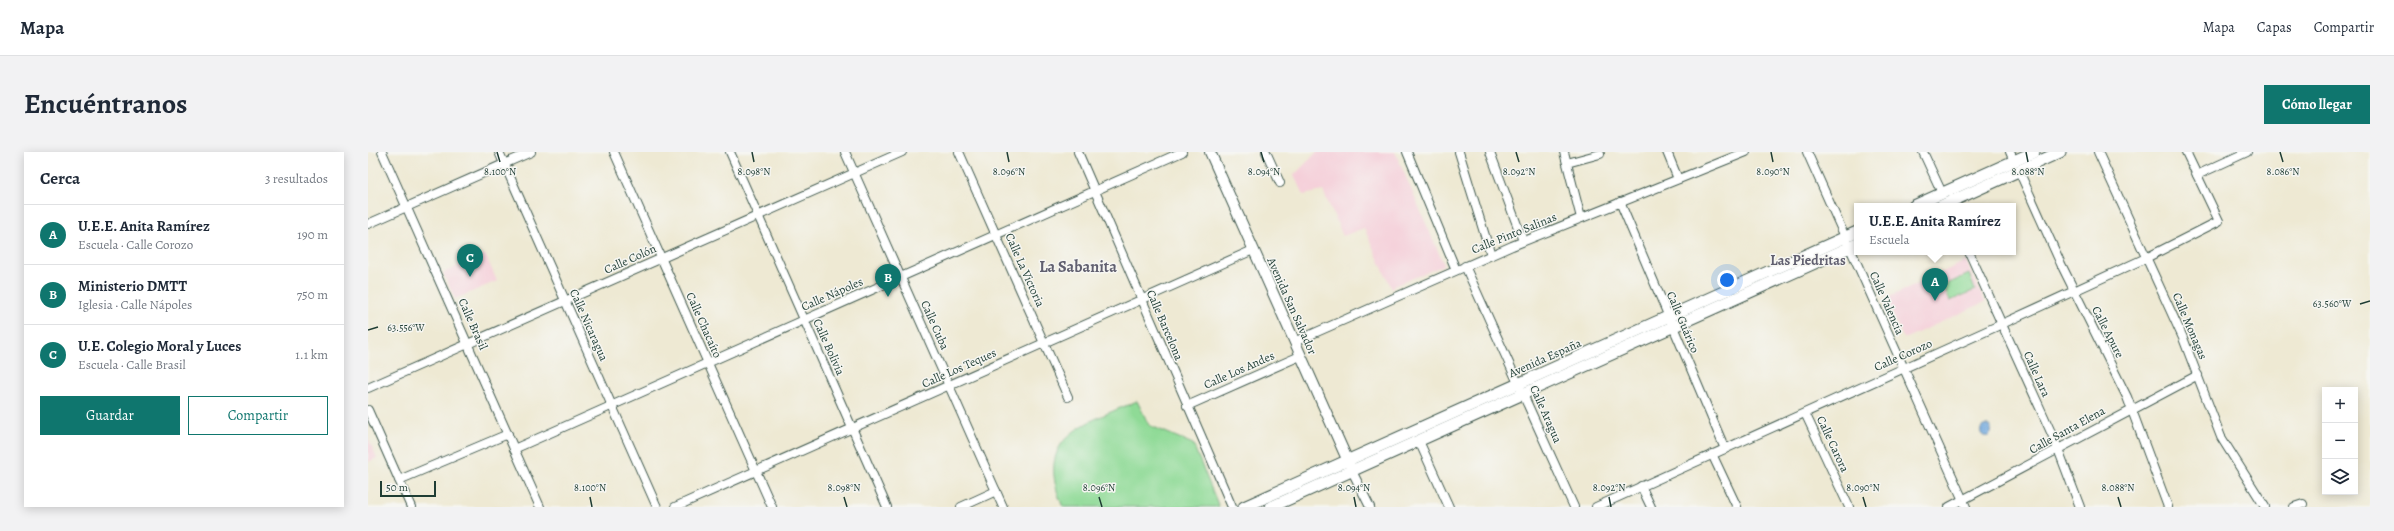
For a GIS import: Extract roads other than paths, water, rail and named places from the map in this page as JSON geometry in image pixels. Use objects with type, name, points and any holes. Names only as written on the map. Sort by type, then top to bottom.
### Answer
[{"type":"main road","points":[[1944,202],[2014,161],[2034,152]]},
{"type":"main road","points":[[2014,161],[2060,152]]},
{"type":"main road","name":"Avenida España","points":[[1271,507],[1350,466],[1850,243]]},
{"type":"main road","name":"Avenida España","points":[[1244,507],[1419,441],[1521,389]]},
{"type":"street","name":"Calle Brasil","points":[[382,152],[540,507]]},
{"type":"street","name":"Calle Nicaragua","points":[[500,152],[657,507]]},
{"type":"street","points":[[368,224],[531,152]]},
{"type":"street","name":"Calle Chacaíto","points":[[614,152],[772,507]]},
{"type":"street","name":"Calle Bolivia","points":[[730,152],[886,507]]},
{"type":"street","name":"Calle Cuba","points":[[845,152],[1003,507]]},
{"type":"street","name":"Calle Colón","points":[[368,388],[902,152]]},
{"type":"street","name":"Calle La Victoria","points":[[959,152],[1068,397]]},
{"type":"street","name":"Calle Barcelona","points":[[1078,152],[1232,507]]},
{"type":"street","name":"Calle Nápoles","points":[[514,449],[1182,152]]},
{"type":"street","name":"Avenida San Salvador","points":[[1210,152],[1350,466]]},
{"type":"street","points":[[1266,152],[1280,183]]},
{"type":"street","points":[[1407,152],[1456,270]]},
{"type":"street","points":[[1458,152],[1491,255]]},
{"type":"street","points":[[1490,152],[1523,241]]},
{"type":"street","points":[[1564,152],[1581,218]]},
{"type":"street","points":[[1667,152],[1678,179]]},
{"type":"street","name":"Calle Pinto Salinas","points":[[1294,342],[1523,241],[1746,152]]},
{"type":"street","name":"Calle Valencia","points":[[1807,152],[1854,252]]},
{"type":"street","points":[[1923,152],[1944,202]]},
{"type":"street","name":"Calle Monagas","points":[[2098,152],[2198,375],[2221,437],[2264,507]]},
{"type":"street","points":[[2186,152],[2197,175],[2247,152]]},
{"type":"street","points":[[1567,163],[1600,154]]},
{"type":"street","name":"Calle Apure","points":[[2014,161],[2074,290],[2132,409],[2168,507]]},
{"type":"street","name":"Calle Corozo","points":[[1596,507],[2146,258],[2219,221],[2197,175]]},
{"type":"street","name":"Calle Guárico","points":[[1620,202],[1725,449]]},
{"type":"street","name":"Calle Los Teques","points":[[674,507],[1253,250]]},
{"type":"street","name":"Calle Valencia","points":[[1855,255],[1964,503]]},
{"type":"street","name":"Calle Lara","points":[[1970,255],[2058,450],[2080,507]]},
{"type":"street","name":"Calle Aragua","points":[[1465,266],[1574,507]]},
{"type":"street","name":"Calle Los Andes","points":[[1188,406],[1300,356]]},
{"type":"street","name":"Calle Santa Elena","points":[[1949,507],[1964,503],[2132,409],[2198,375]]},
{"type":"street","points":[[368,410],[411,507]]},
{"type":"street","name":"Calle Carora","points":[[1805,413],[1849,507]]},
{"type":"street","points":[[399,480],[508,434]]},
{"type":"street","points":[[1419,441],[1449,507]]},
{"type":"street","points":[[1712,454],[1737,507]]},
{"type":"street","points":[[1350,466],[1370,507]]},
{"type":"street","points":[[1641,486],[1651,507]]},
{"type":"street","points":[[961,507],[996,491]]},
{"type":"street","points":[[2294,507],[2303,504]]},
{"type":"water","points":[[1986,425],[1990,427],[1992,431],[1990,435],[1986,437],[1982,435],[1980,431],[1982,427]]},
{"type":"place","name":"U.E. Colegio Moral y Luces","points":[[470,277]]},
{"type":"place","name":"Ministerio DMTT","points":[[888,297]]},
{"type":"place","name":"U.E.E. Anita Ramírez","points":[[1935,301]]},
{"type":"district","name":"Las Piedritas","points":[[1808,260]]},
{"type":"district","name":"La Sabanita","points":[[1078,266]]}]
